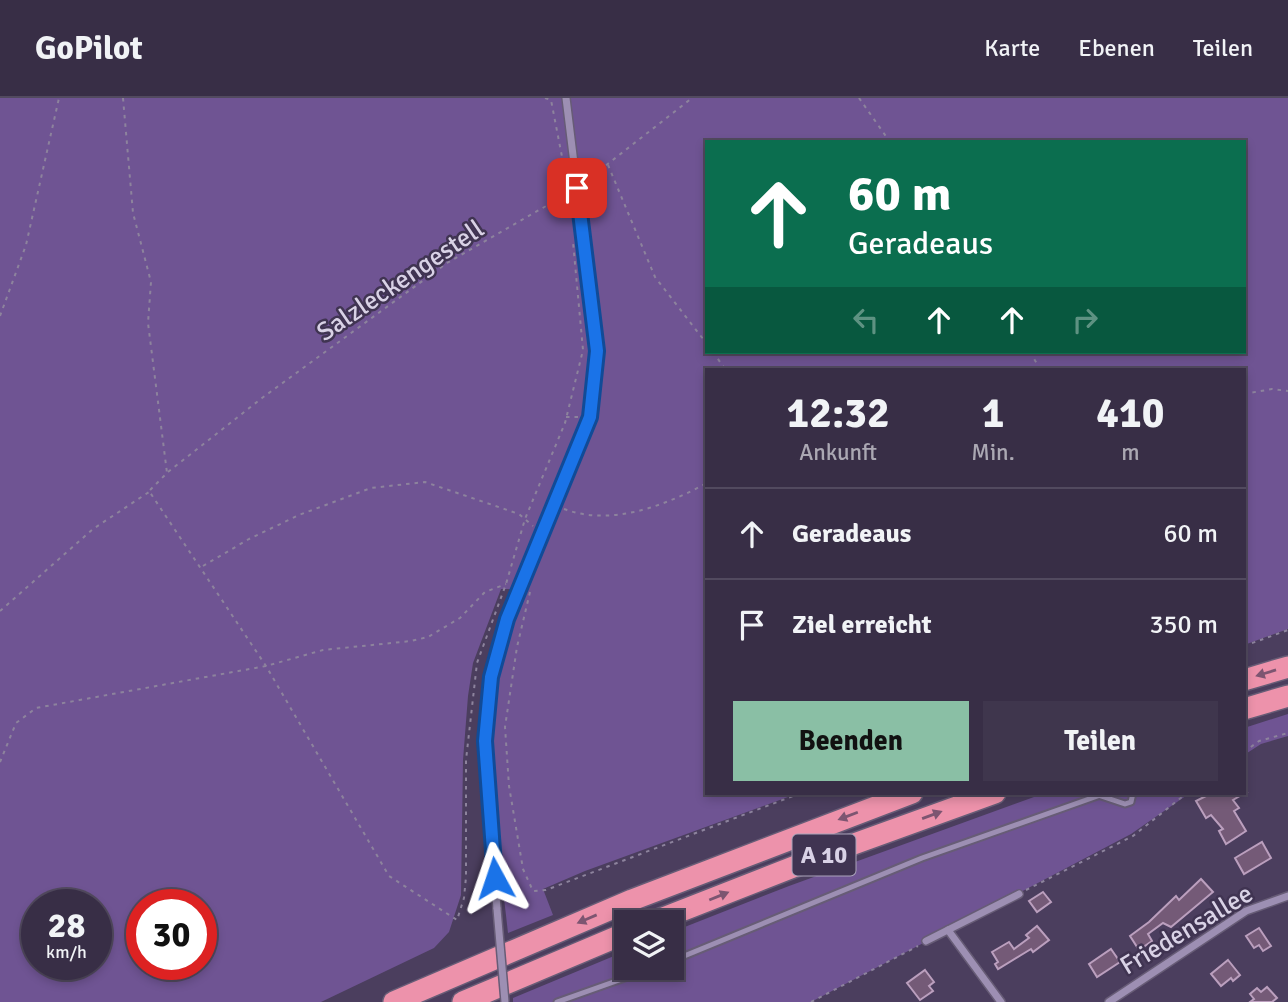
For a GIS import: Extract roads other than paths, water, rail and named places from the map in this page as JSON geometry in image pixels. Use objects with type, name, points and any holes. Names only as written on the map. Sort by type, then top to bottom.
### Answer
[{"type":"highway","points":[[1246,679],[1288,667]]},
{"type":"highway","points":[[1246,708],[1288,696]]},
{"type":"highway","name":"A 10","points":[[394,1002],[644,895],[907,795]]},
{"type":"highway","name":"A 10","points":[[684,910],[990,795]]},
{"type":"highway","points":[[463,1002],[614,938]]},
{"type":"street","points":[[505,1002],[487,781],[488,692],[499,643],[590,417],[597,351],[566,98]]},
{"type":"street","points":[[926,941],[1019,894]]},
{"type":"street","name":"Friedensallee","points":[[1109,1002],[1246,911],[1288,896]]},
{"type":"street","points":[[948,930],[1002,1002]]},
{"type":"lane","points":[[684,956],[922,858],[1099,795]]},
{"type":"lane","points":[[1095,796],[1107,797],[1125,804],[1131,802],[1133,795]]},
{"type":"lane","points":[[557,1002],[619,980]]}]
